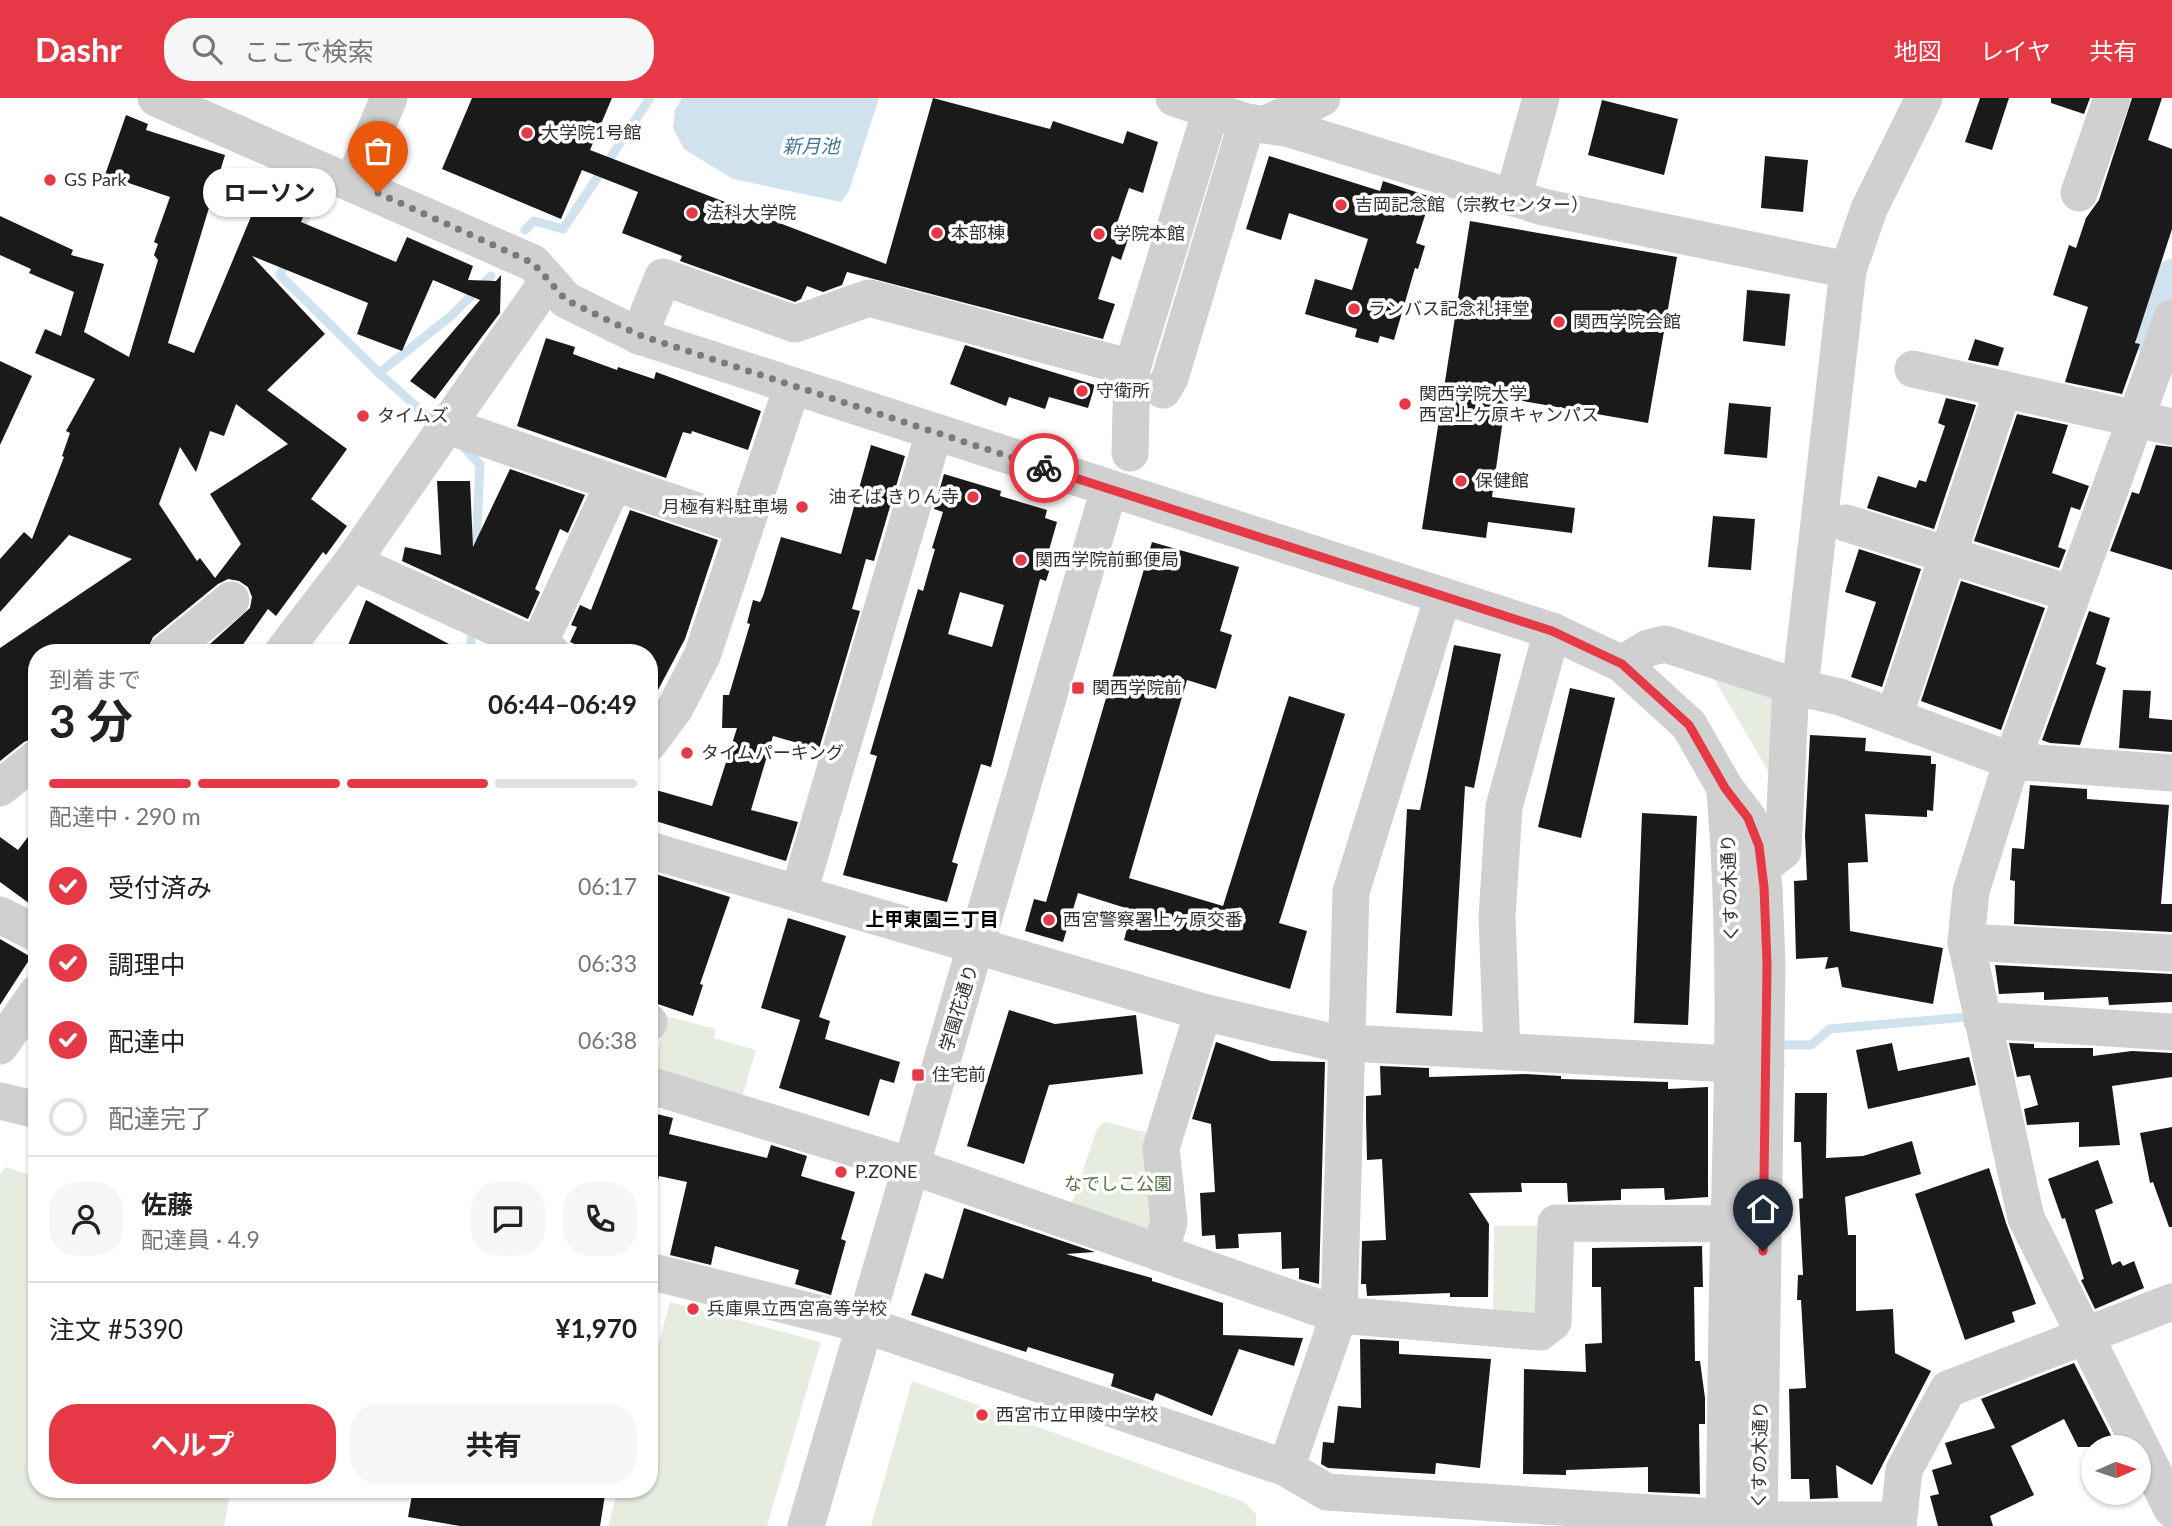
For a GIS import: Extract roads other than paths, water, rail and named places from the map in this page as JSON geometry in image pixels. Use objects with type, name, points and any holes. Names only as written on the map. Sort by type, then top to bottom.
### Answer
[{"type":"street","points":[[156,98],[533,263],[557,291],[639,335],[792,387],[1552,631],[1622,664],[1689,725],[1725,788]]},
{"type":"street","points":[[353,182],[389,98]]},
{"type":"street","points":[[1255,124],[1322,98]]},
{"type":"street","points":[[1513,198],[1541,98]]},
{"type":"street","points":[[1762,867],[1783,851],[1795,686],[1848,270],[1869,209],[1924,98]]},
{"type":"street","points":[[2079,193],[2112,98]]},
{"type":"street","points":[[1130,453],[1132,368],[1190,102],[1255,124],[1290,129],[1543,207],[1848,270]]},
{"type":"street","points":[[1163,390],[1170,378],[1255,124]]},
{"type":"street","points":[[639,335],[663,277],[795,324],[869,298],[1132,368]]},
{"type":"street","points":[[289,644],[352,562],[445,425],[557,291]]},
{"type":"street","points":[[2172,318],[2012,761],[1971,891],[1966,942],[2026,1217],[2172,1509]]},
{"type":"street","points":[[1913,369],[2172,427]]},
{"type":"street","points":[[662,702],[702,656],[726,592],[744,527],[792,387]]},
{"type":"street","points":[[1894,717],[1945,555],[2003,389]]},
{"type":"street","points":[[445,425],[744,527]]},
{"type":"street","points":[[799,892],[934,433]]},
{"type":"street","points":[[547,644],[614,483]]},
{"type":"street","name":"学園花通り","points":[[806,1526],[1109,489]]},
{"type":"street","points":[[1846,523],[2073,594]]},
{"type":"street","points":[[352,562],[532,644]]},
{"type":"street","points":[[1286,1468],[1339,1315],[1351,892],[1443,596]]},
{"type":"street","points":[[177,644],[231,600]]},
{"type":"street","points":[[1502,1051],[1497,917],[1503,807],[1552,631]]},
{"type":"street","points":[[1622,664],[1648,648],[1665,644],[1795,686],[1840,697],[2012,761],[2172,773]]},
{"type":"street","points":[[0,788],[28,765]]},
{"type":"street","name":"くすの木通り","points":[[1725,788],[1748,818],[1759,846],[1767,965],[1751,1065],[1742,1523]]},
{"type":"street","name":"くすの木通り","points":[[1725,788],[1751,1065]]},
{"type":"street","points":[[658,853],[1203,1012],[1331,1042],[1751,1065]]},
{"type":"street","points":[[0,915],[28,929]]},
{"type":"street","points":[[1966,942],[2172,953]]},
{"type":"street","points":[[0,1046],[28,1006]]},
{"type":"street","points":[[1160,1253],[1168,1222],[1161,1148],[1203,1012]]},
{"type":"street","points":[[1982,1020],[2172,1032]]},
{"type":"street","points":[[658,1088],[911,1166],[1339,1315],[1541,1332],[1553,1322],[1556,1223],[1746,1224]]},
{"type":"street","points":[[0,1101],[28,1108]]},
{"type":"street","points":[[658,1272],[865,1325],[1286,1468],[1327,1492],[1742,1523],[1898,1523],[1903,1471],[1948,1389],[2172,1302]]},
{"type":"water","name":"新月池","points":[[682,98],[879,98],[849,191],[841,202],[733,179],[684,149],[673,128],[675,110]]},
{"type":"waterway","points":[[525,230],[534,221],[563,229],[650,98]]},
{"type":"waterway","points":[[298,233],[318,190]]},
{"type":"waterway","points":[[287,259],[280,275],[379,373]]},
{"type":"waterway","points":[[2151,341],[2172,274]]},
{"type":"waterway","points":[[427,416],[379,373],[451,316],[491,276]]},
{"type":"waterway","points":[[462,445],[480,465],[476,550]]},
{"type":"waterway","points":[[471,644],[472,629]]},
{"type":"waterway","points":[[1786,1045],[1811,1045],[1830,1029],[1967,1017]]},
{"type":"place","name":"大学院1号館","points":[[527,133]]},
{"type":"place","name":"GS Park","points":[[50,180]]},
{"type":"place","name":"ローソン","points":[[378,193]]},
{"type":"place","name":"吉岡記念館（宗教センター）","points":[[1341,205]]},
{"type":"place","name":"法科大学院","points":[[692,213]]},
{"type":"place","name":"本部棟","points":[[937,233]]},
{"type":"place","name":"学院本館","points":[[1099,234]]},
{"type":"place","name":"ランバス記念礼拝堂","points":[[1354,309]]},
{"type":"place","name":"関西学院会館","points":[[1559,322]]},
{"type":"place","name":"守衛所","points":[[1082,391]]},
{"type":"place","name":"関西学院大学 西宮上ケ原キャンパス","points":[[1405,404]]},
{"type":"place","name":"タイムズ","points":[[363,416]]},
{"type":"place","name":"保健館","points":[[1461,481]]},
{"type":"place","name":"油そば きりん寺","points":[[973,497]]},
{"type":"place","name":"月極有料駐車場","points":[[802,507]]},
{"type":"place","name":"関西学院前郵便局","points":[[1021,560]]},
{"type":"place","name":"関西学院前","points":[[1078,688]]},
{"type":"place","name":"タイムパーキング","points":[[687,753]]},
{"type":"place","name":"西宮警察署上ヶ原交番","points":[[1049,920]]},
{"type":"place","name":"住宅前","points":[[918,1075]]},
{"type":"place","name":"P.ZONE","points":[[841,1172]]},
{"type":"place","name":"兵庫県立西宮高等学校","points":[[693,1309]]},
{"type":"place","name":"西宮市立甲陵中学校","points":[[982,1415]]},
{"type":"district","name":"上甲東園三丁目","points":[[932,919]]},
{"type":"park label","name":"なでしこ公園","points":[[1118,1184]]}]
